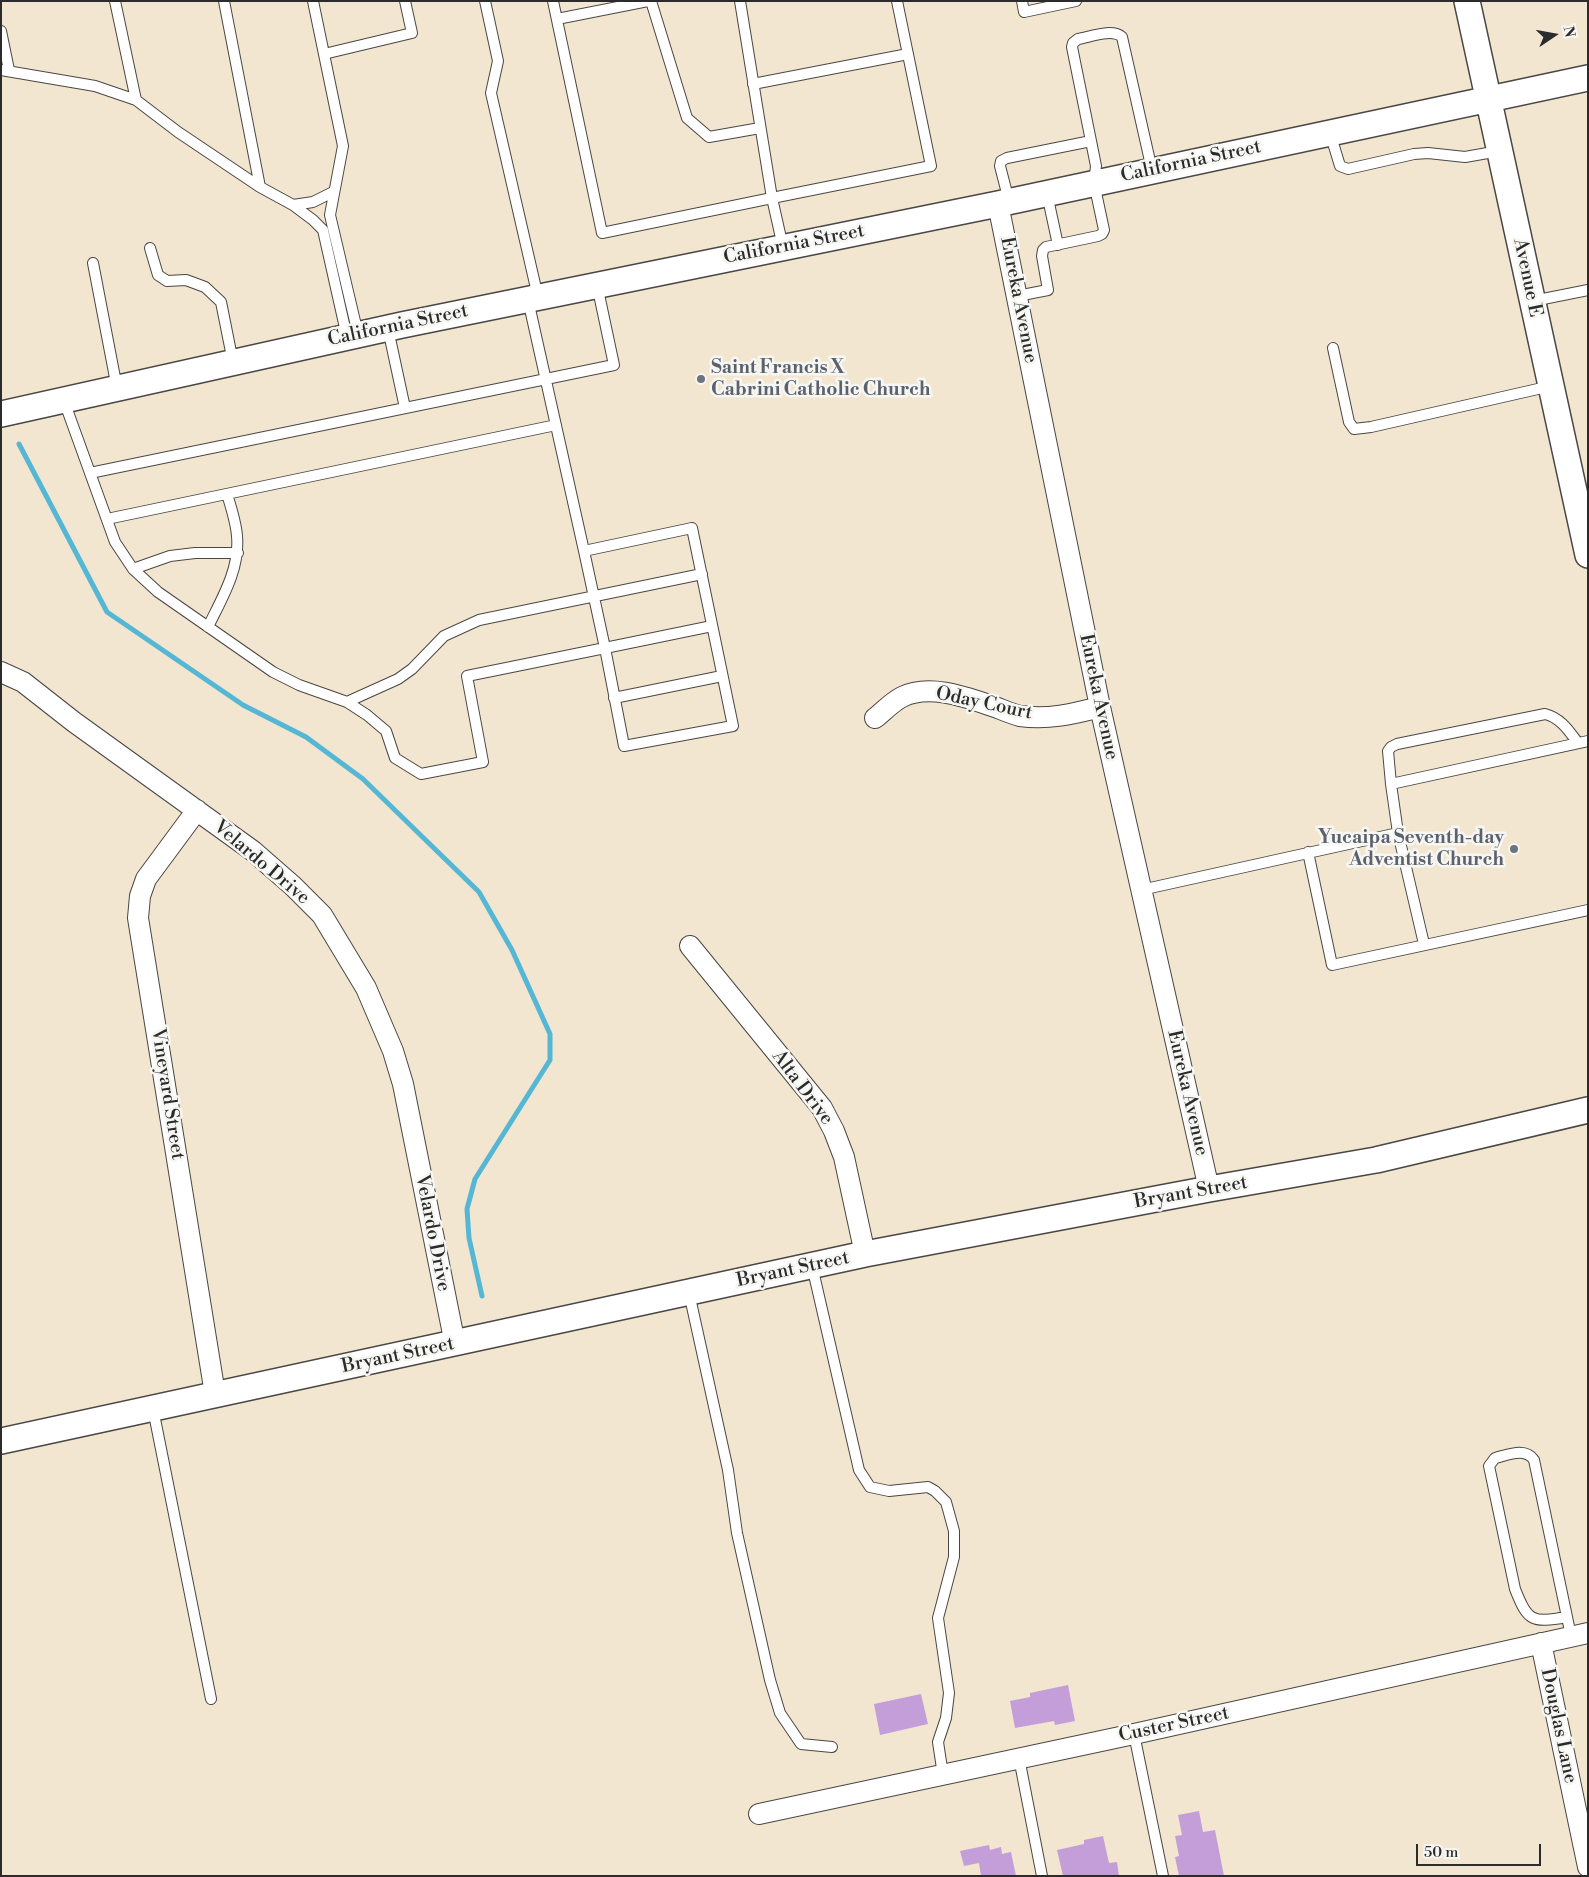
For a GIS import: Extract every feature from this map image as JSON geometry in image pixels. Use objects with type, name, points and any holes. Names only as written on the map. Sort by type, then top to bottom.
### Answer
[{"type":"street","name":"Avenue E","points":[[1468,1],[1588,555]]},
{"type":"street","name":"California Street","points":[[1,414],[387,328],[1003,203],[1588,78]]},
{"type":"street","name":"Eureka Avenue","points":[[1003,203],[1017,296],[1100,707],[1209,1189]]},
{"type":"street","name":"Velardo Drive","points":[[1,672],[23,682],[74,722],[260,857],[322,915],[366,988],[393,1051],[403,1084],[454,1344]]},
{"type":"street","name":"Oday Court","points":[[875,718],[902,697],[914,693],[929,692],[974,700],[1019,716],[1063,716],[1100,707]]},
{"type":"street","name":"Vineyard Street","points":[[197,810],[146,879],[140,896],[138,918],[215,1394]]},
{"type":"street","name":"Alta Drive","points":[[690,946],[822,1108],[844,1157],[865,1254]]},
{"type":"street","name":"Bryant Street","points":[[1,1441],[865,1254],[1209,1189],[1376,1160],[1588,1110]]},
{"type":"street","name":"Custer Street","points":[[759,1814],[1134,1734],[1541,1643],[1575,1629]]},
{"type":"street","name":"Douglas Lane","points":[[1541,1643],[1588,1867]]},
{"type":"lane","points":[[115,1],[136,100]]},
{"type":"lane","points":[[224,1],[260,187]]},
{"type":"lane","points":[[313,1],[343,146],[330,214],[353,336]]},
{"type":"lane","points":[[324,54],[412,33],[405,1]]},
{"type":"lane","points":[[485,1],[498,60],[491,93],[533,298],[546,379],[556,425],[584,551],[594,596],[624,746],[733,726],[692,528],[584,551]]},
{"type":"lane","points":[[553,1],[602,234],[931,166],[897,1]]},
{"type":"lane","points":[[557,19],[650,1],[687,118],[709,137],[760,128]]},
{"type":"lane","points":[[740,1],[772,198],[783,247]]},
{"type":"lane","points":[[1022,1],[1024,12],[1076,1]]},
{"type":"lane","points":[[1,32],[5,70],[95,86],[136,100],[178,132],[260,187],[293,205],[313,220],[323,230],[353,336]]},
{"type":"lane","points":[[1017,296],[1048,290],[1043,250],[1046,247],[1102,234],[1104,230],[1094,183],[1096,166],[1072,47],[1073,43],[1078,39],[1112,33],[1118,33],[1122,37],[1152,171]]},
{"type":"lane","points":[[753,84],[908,54]]},
{"type":"lane","points":[[1330,132],[1340,166],[1348,169],[1414,154],[1428,153],[1465,157],[1499,150]]},
{"type":"lane","points":[[1003,203],[1001,161],[1007,158],[1091,141]]},
{"type":"lane","points":[[293,205],[313,202],[333,192]]},
{"type":"lane","points":[[1046,193],[1058,245]]},
{"type":"lane","points":[[150,248],[158,275],[167,281],[186,280],[205,287],[221,302],[233,363]]},
{"type":"lane","points":[[93,263],[117,388]]},
{"type":"lane","points":[[90,473],[614,365],[596,285]]},
{"type":"lane","points":[[1532,302],[1588,290]]},
{"type":"lane","points":[[387,328],[406,408]]},
{"type":"lane","points":[[1333,348],[1349,422],[1354,429],[1371,427],[1551,386]]},
{"type":"lane","points":[[63,400],[116,542],[133,569],[158,592],[273,672],[299,685],[347,702],[367,715],[386,731],[395,758],[421,774],[483,762],[467,676],[712,626]]},
{"type":"lane","points":[[107,519],[556,425]]},
{"type":"lane","points":[[208,627],[230,581],[238,553],[237,534],[227,494]]},
{"type":"lane","points":[[133,569],[170,556],[196,553],[238,553]]},
{"type":"lane","points":[[347,702],[405,674],[444,636],[464,625],[480,620],[702,574]]},
{"type":"lane","points":[[614,698],[722,676]]},
{"type":"lane","points":[[1424,944],[1398,832],[1388,751],[1391,747],[1397,744],[1545,714],[1553,716],[1562,722],[1583,742]]},
{"type":"lane","points":[[1391,784],[1583,742]]},
{"type":"lane","points":[[1141,890],[1398,832]]},
{"type":"lane","points":[[1308,852],[1332,965],[1588,910]]},
{"type":"lane","points":[[812,1266],[859,1470],[870,1487],[890,1491],[928,1487],[935,1491],[946,1502],[954,1531],[954,1557],[938,1618],[949,1693],[946,1718],[938,1742],[943,1774]]},
{"type":"lane","points":[[690,1293],[728,1470],[737,1533],[770,1680],[780,1713],[801,1744],[832,1747]]},
{"type":"lane","points":[[152,1408],[211,1699]]},
{"type":"lane","points":[[1524,1452],[1531,1455],[1534,1460],[1560,1582],[1575,1629],[1548,1620],[1534,1619],[1527,1614],[1521,1603],[1515,1589],[1489,1466],[1495,1458],[1524,1452]]},
{"type":"lane","points":[[1134,1734],[1164,1876]]},
{"type":"lane","points":[[1019,1758],[1042,1876]]},
{"type":"building","points":[[1068,1685],[1075,1721],[1055,1725],[1054,1721],[1015,1728],[1010,1701],[1030,1697],[1030,1693]]},
{"type":"building","points":[[921,1694],[928,1724],[880,1735],[874,1704]]},
{"type":"building","points":[[1199,1811],[1203,1832],[1215,1830],[1224,1876],[1179,1876],[1175,1857],[1179,1856],[1175,1836],[1182,1835],[1178,1815]]},
{"type":"building","points":[[1103,1836],[1109,1863],[1117,1862],[1119,1876],[1063,1876],[1057,1850],[1084,1844],[1084,1840]]},
{"type":"building","points":[[989,1845],[990,1850],[1001,1847],[1002,1854],[1011,1852],[1016,1876],[981,1876],[979,1863],[964,1866],[960,1851]]},
{"type":"waterway","points":[[19,444],[107,612],[243,705],[306,737],[363,779],[479,892],[512,950],[550,1034],[550,1060],[475,1179],[467,1209],[469,1238],[482,1296]]},
{"type":"place","name":"Saint Francis X Cabrini Catholic Church","points":[[701,379]]},
{"type":"place","name":"Yucaipa Seventh-day Adventist Church","points":[[1514,849]]}]
